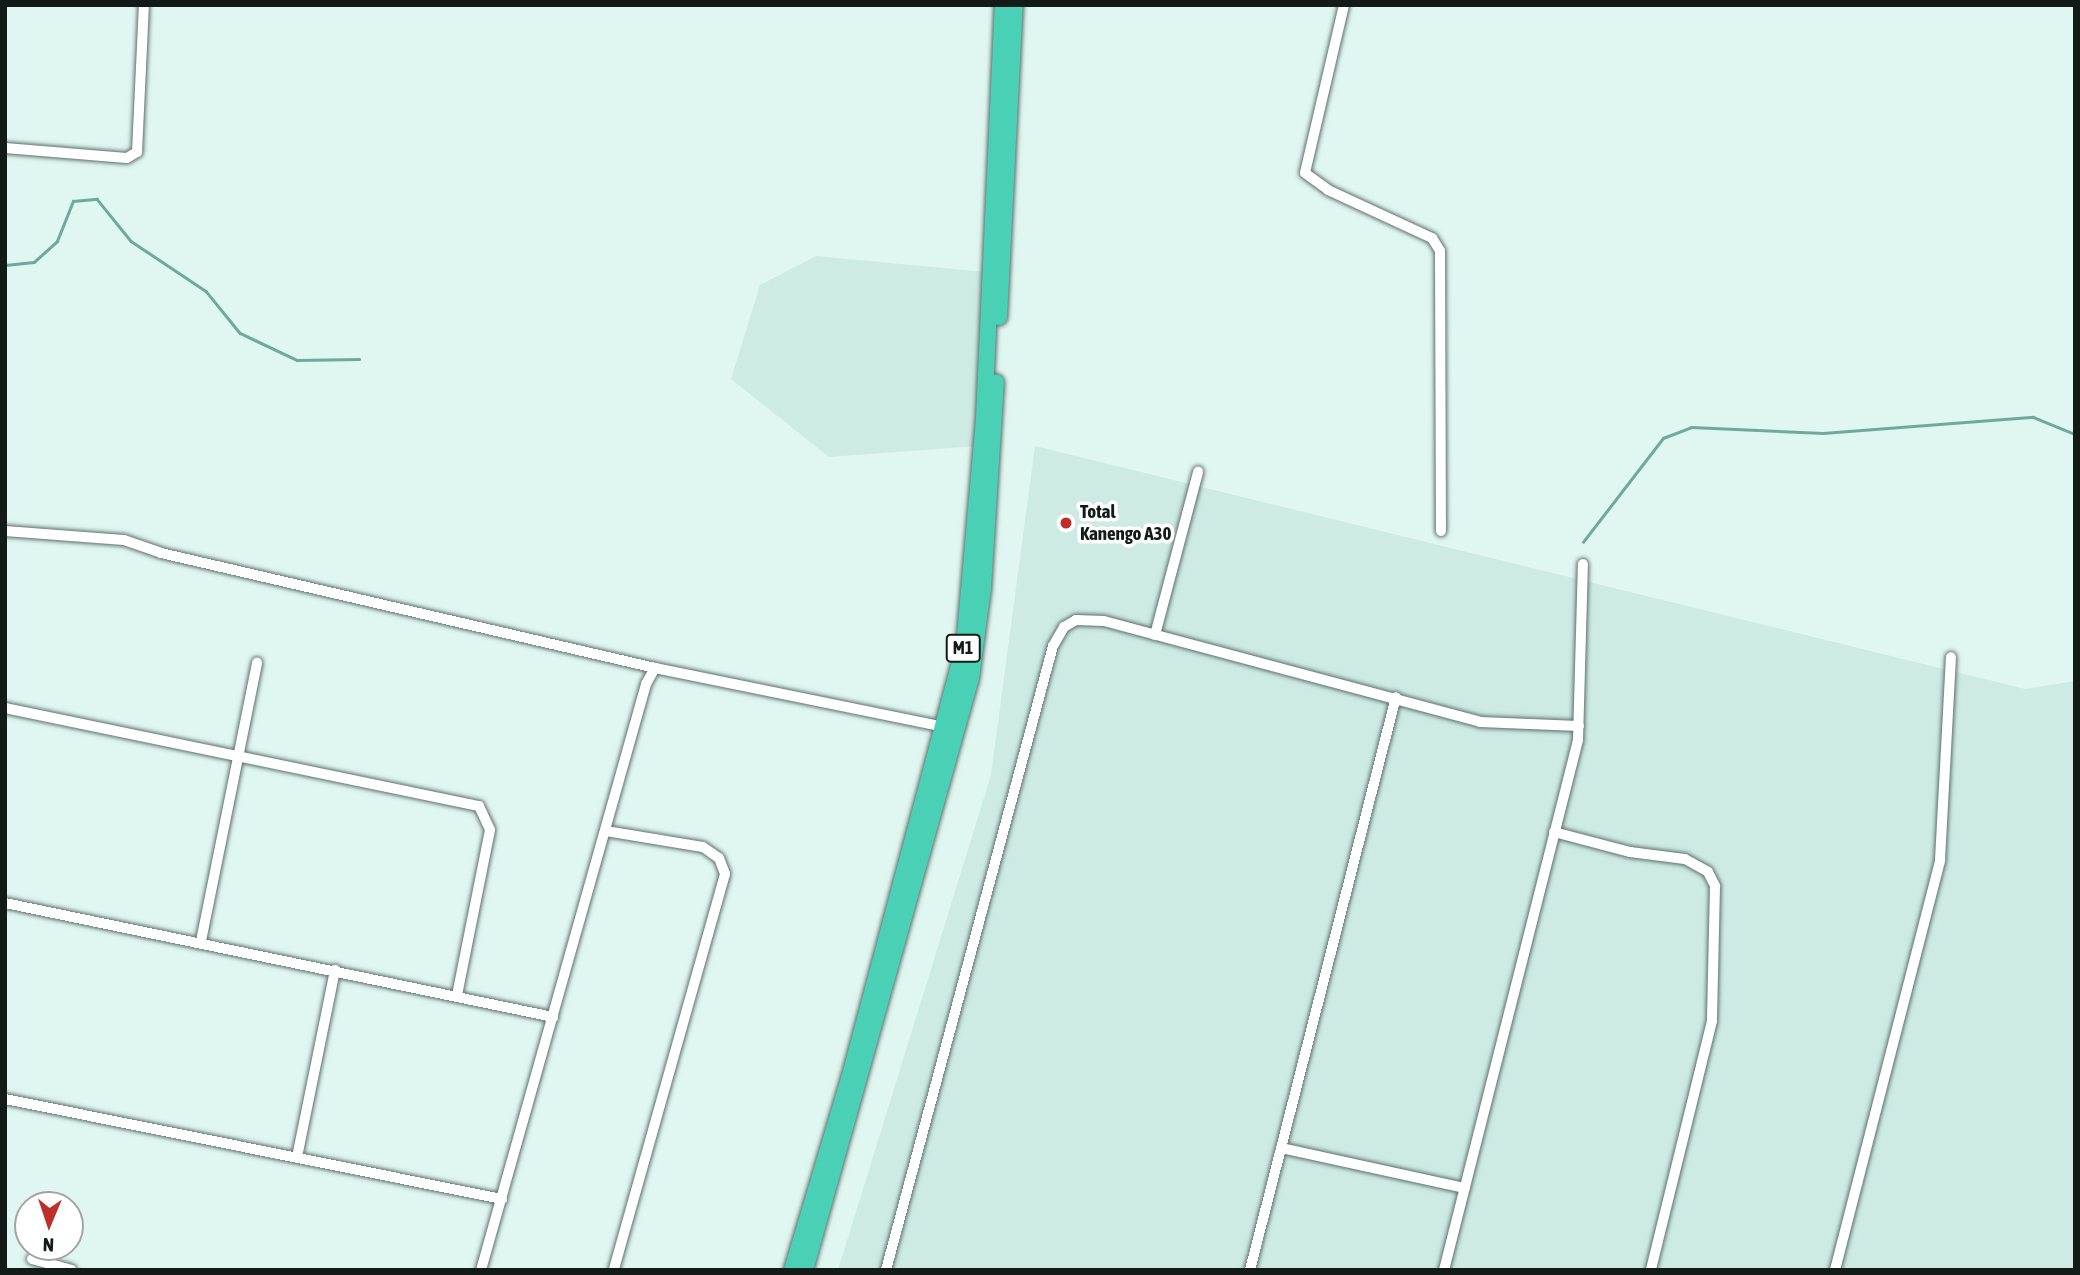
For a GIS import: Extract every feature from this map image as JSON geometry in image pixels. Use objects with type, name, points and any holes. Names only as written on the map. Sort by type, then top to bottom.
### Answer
[{"type":"highway","name":"M1","points":[[792,1270],[951,728],[964,647],[975,537],[1003,5]]},
{"type":"highway","name":"M1","points":[[805,1270],[979,626],[989,509],[1014,5]]},
{"type":"street","points":[[5,148],[133,156],[140,146],[144,5]]},
{"type":"street","points":[[1344,5],[1305,173],[1328,190],[1432,239],[1440,250],[1441,531]]},
{"type":"street","points":[[1156,635],[1198,472]]},
{"type":"street","points":[[5,531],[124,540],[162,553],[656,668],[951,728]]},
{"type":"street","points":[[1444,1270],[1579,726],[1583,564]]},
{"type":"street","points":[[886,1270],[1053,646],[1069,623],[1089,619],[1156,635],[1396,697],[1480,722],[1579,726]]},
{"type":"street","points":[[1835,1270],[1941,860],[1951,657]]},
{"type":"street","points":[[201,941],[257,663]]},
{"type":"street","points":[[481,1270],[646,684],[656,668]]},
{"type":"street","points":[[1250,1270],[1396,697]]},
{"type":"street","points":[[5,708],[470,802],[486,813],[490,830],[457,995]]},
{"type":"street","points":[[606,831],[703,847],[719,858],[725,874],[614,1270]]},
{"type":"street","points":[[1554,832],[1637,854],[1685,859],[1708,872],[1715,886],[1712,1020],[1651,1270]]},
{"type":"street","points":[[5,903],[201,941],[553,1017]]},
{"type":"street","points":[[297,1157],[335,970]]},
{"type":"street","points":[[5,1099],[502,1199]]},
{"type":"street","points":[[1281,1148],[1465,1188]]},
{"type":"street","points":[[39,1261],[72,1270]]},
{"type":"shaded area","points":[[816,256],[986,272],[978,446],[829,457],[731,379],[760,285]]},
{"type":"shaded area","points":[[1035,446],[2025,689],[2075,681],[2075,1270],[838,1270],[991,775]]},
{"type":"waterway","points":[[5,265],[34,262],[57,241],[73,201],[97,199],[131,241],[206,291],[240,333],[297,360],[359,359]]},
{"type":"waterway","points":[[1583,542],[1663,438],[1691,427],[1823,433],[2033,417],[2075,434]]},
{"type":"place","name":"Total Kanengo A30","points":[[1066,523]]}]
